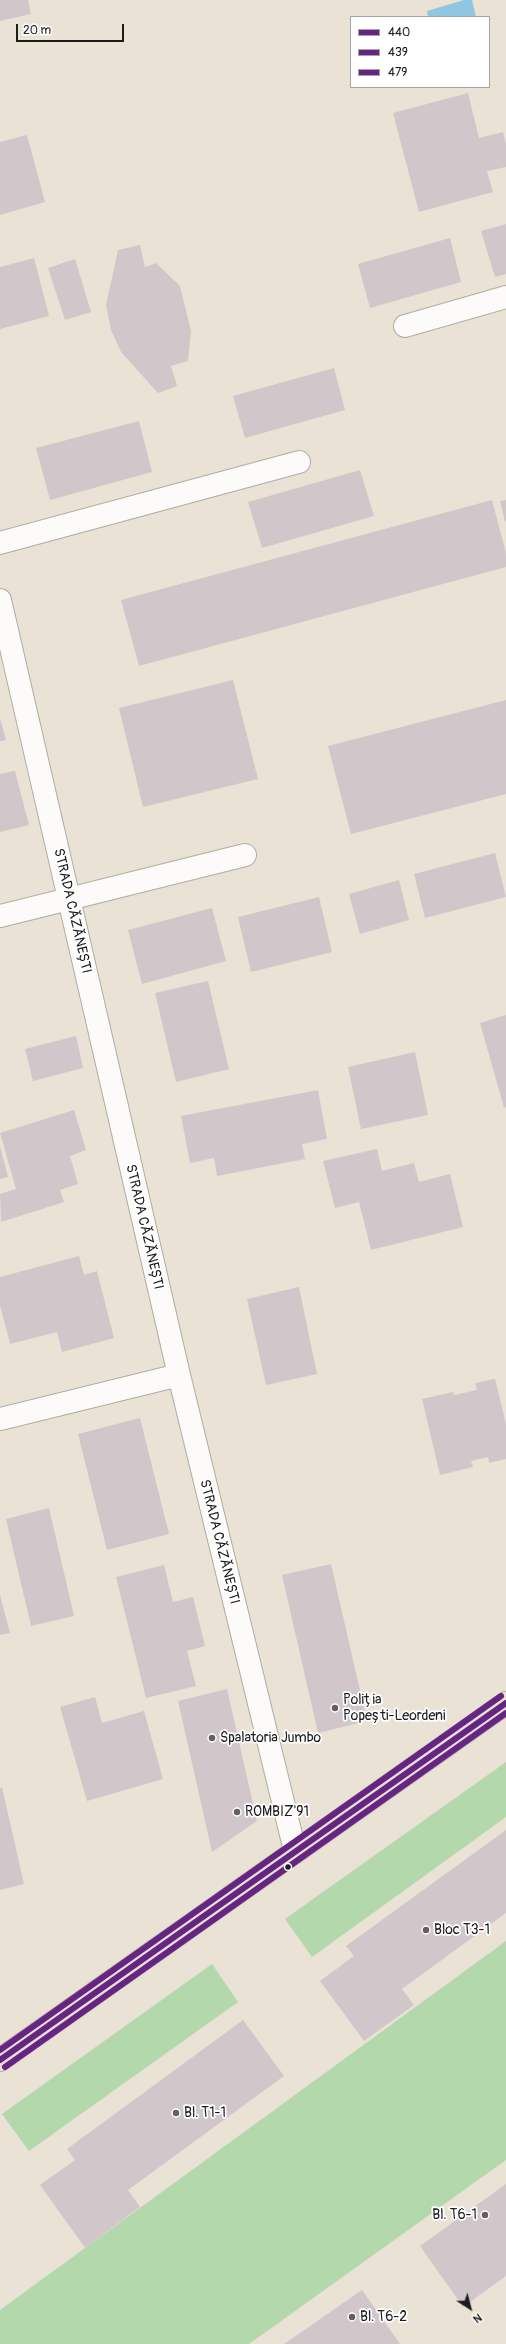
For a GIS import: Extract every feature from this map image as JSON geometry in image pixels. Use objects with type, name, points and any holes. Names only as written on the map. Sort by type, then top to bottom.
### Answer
[{"type":"main road","points":[[0,2060],[506,1703]]},
{"type":"street","points":[[405,326],[506,298]]},
{"type":"street","points":[[0,543],[299,462]]},
{"type":"street","name":"STRADA CĂZĂNEȘTI","points":[[0,600],[179,1376],[295,1851]]},
{"type":"street","points":[[0,916],[245,855]]},
{"type":"street","points":[[0,1419],[179,1376]]},
{"type":"green space","points":[[506,1762],[506,1817],[312,1957],[285,1919]]},
{"type":"green space","points":[[506,1941],[506,2160],[249,2344],[0,2344],[0,2310]]},
{"type":"green space","points":[[212,1964],[238,2002],[29,2151],[2,2114]]},
{"type":"water","points":[[464,0],[472,0],[476,16],[428,16],[427,11]]},
{"type":"building","points":[[0,0],[28,0],[31,14],[0,21]]},
{"type":"building","points":[[468,93],[479,138],[503,132],[506,144],[506,167],[487,171],[493,192],[419,212],[393,113]]},
{"type":"building","points":[[27,135],[45,202],[0,215],[0,142]]},
{"type":"building","points":[[506,224],[506,274],[495,277],[481,231]]},
{"type":"building","points":[[450,238],[461,282],[370,308],[358,264]]},
{"type":"building","points":[[140,245],[145,267],[156,263],[180,286],[191,331],[188,361],[171,366],[177,386],[158,393],[121,352],[111,330],[106,305],[118,250]]},
{"type":"building","points":[[34,258],[49,316],[0,329],[0,267]]},
{"type":"building","points":[[75,259],[91,312],[65,320],[48,268]]},
{"type":"building","points":[[334,368],[345,410],[245,438],[233,396]]},
{"type":"building","points":[[139,421],[152,472],[50,500],[36,448]]},
{"type":"building","points":[[360,470],[374,516],[262,548],[248,502]]},
{"type":"building","points":[[492,500],[506,553],[506,567],[139,666],[121,600]]},
{"type":"building","points":[[506,500],[506,521],[505,522],[500,501]]},
{"type":"building","points":[[233,680],[258,779],[143,807],[119,708]]},
{"type":"building","points":[[506,700],[506,794],[351,834],[328,746]]},
{"type":"building","points":[[0,718],[6,740],[0,741]]},
{"type":"building","points":[[15,771],[29,825],[0,832],[0,774]]},
{"type":"building","points":[[495,853],[506,897],[425,918],[414,874]]},
{"type":"building","points":[[399,880],[409,920],[360,934],[349,894]]},
{"type":"building","points":[[319,897],[332,952],[251,972],[238,917]]},
{"type":"building","points":[[212,908],[226,961],[142,984],[128,930]]},
{"type":"building","points":[[208,981],[229,1069],[176,1082],[155,993]]},
{"type":"building","points":[[506,1015],[506,1107],[504,1108],[480,1023]]},
{"type":"building","points":[[76,1036],[83,1068],[33,1081],[25,1049]]},
{"type":"building","points":[[415,1052],[428,1115],[361,1129],[348,1067]]},
{"type":"building","points":[[318,1090],[327,1139],[302,1144],[305,1159],[217,1176],[214,1158],[190,1163],[181,1116]]},
{"type":"building","points":[[74,1110],[86,1150],[70,1156],[78,1184],[60,1190],[64,1202],[1,1222],[0,1194],[16,1189],[0,1133]]},
{"type":"building","points":[[0,1146],[8,1177],[0,1179]]},
{"type":"building","points":[[377,1149],[382,1171],[414,1163],[419,1182],[450,1174],[463,1227],[371,1250],[359,1202],[335,1208],[323,1161]]},
{"type":"building","points":[[79,1256],[84,1275],[97,1271],[114,1338],[62,1352],[57,1332],[10,1344],[0,1305],[0,1277]]},
{"type":"building","points":[[299,1287],[317,1374],[266,1385],[247,1299]]},
{"type":"building","points":[[495,1379],[506,1424],[506,1459],[489,1463],[488,1457],[471,1461],[473,1467],[440,1475],[422,1399],[453,1392],[454,1395],[477,1390],[475,1383]]},
{"type":"building","points":[[140,1418],[169,1534],[107,1550],[78,1434]]},
{"type":"building","points":[[49,1508],[74,1616],[31,1626],[6,1519]]},
{"type":"building","points":[[331,1564],[367,1721],[318,1733],[282,1575]]},
{"type":"building","points":[[164,1565],[173,1602],[193,1597],[205,1646],[187,1651],[196,1686],[146,1698],[116,1577]]},
{"type":"building","points":[[0,1595],[10,1633],[0,1635]]},
{"type":"building","name":"Spalatoria Jumbo","points":[[227,1689],[257,1821],[212,1852],[178,1701]]},
{"type":"building","points":[[95,1697],[102,1723],[144,1711],[163,1779],[87,1801],[60,1707]]},
{"type":"building","points":[[2,1787],[24,1884],[0,1890],[0,1788]]},
{"type":"building","name":"Bloc T3-1","points":[[506,1830],[506,1913],[402,1989],[414,2005],[364,2041],[320,1981],[354,1956],[346,1946]]},
{"type":"building","name":"Bl. T1-1","points":[[243,2020],[284,2076],[128,2190],[140,2207],[85,2248],[40,2185],[75,2160],[67,2149]]},
{"type":"building","name":"Bl. T6-1","points":[[506,2184],[506,2276],[463,2307],[420,2246]]},
{"type":"building","name":"Bl. T6-2","points":[[362,2290],[400,2344],[284,2344]]},
{"type":"transit line","name":"479","points":[[0,2050],[501,1696]]},
{"type":"transit line","name":"440","points":[[0,2060],[506,1703]]},
{"type":"transit line","name":"439","points":[[5,2067],[506,1713]]},
{"type":"place","name":"Poliția Popești-Leordeni","points":[[335,1708]]},
{"type":"place","name":"Spalatoria Jumbo","points":[[212,1738]]},
{"type":"place","name":"ROMBIZ'91","points":[[237,1812]]},
{"type":"place","name":"Bloc T3-1","points":[[426,1930]]},
{"type":"place","name":"Bl. T1-1","points":[[176,2113]]},
{"type":"place","name":"Bl. T6-1","points":[[485,2215]]},
{"type":"place","name":"Bl. T6-2","points":[[352,2317]]}]
